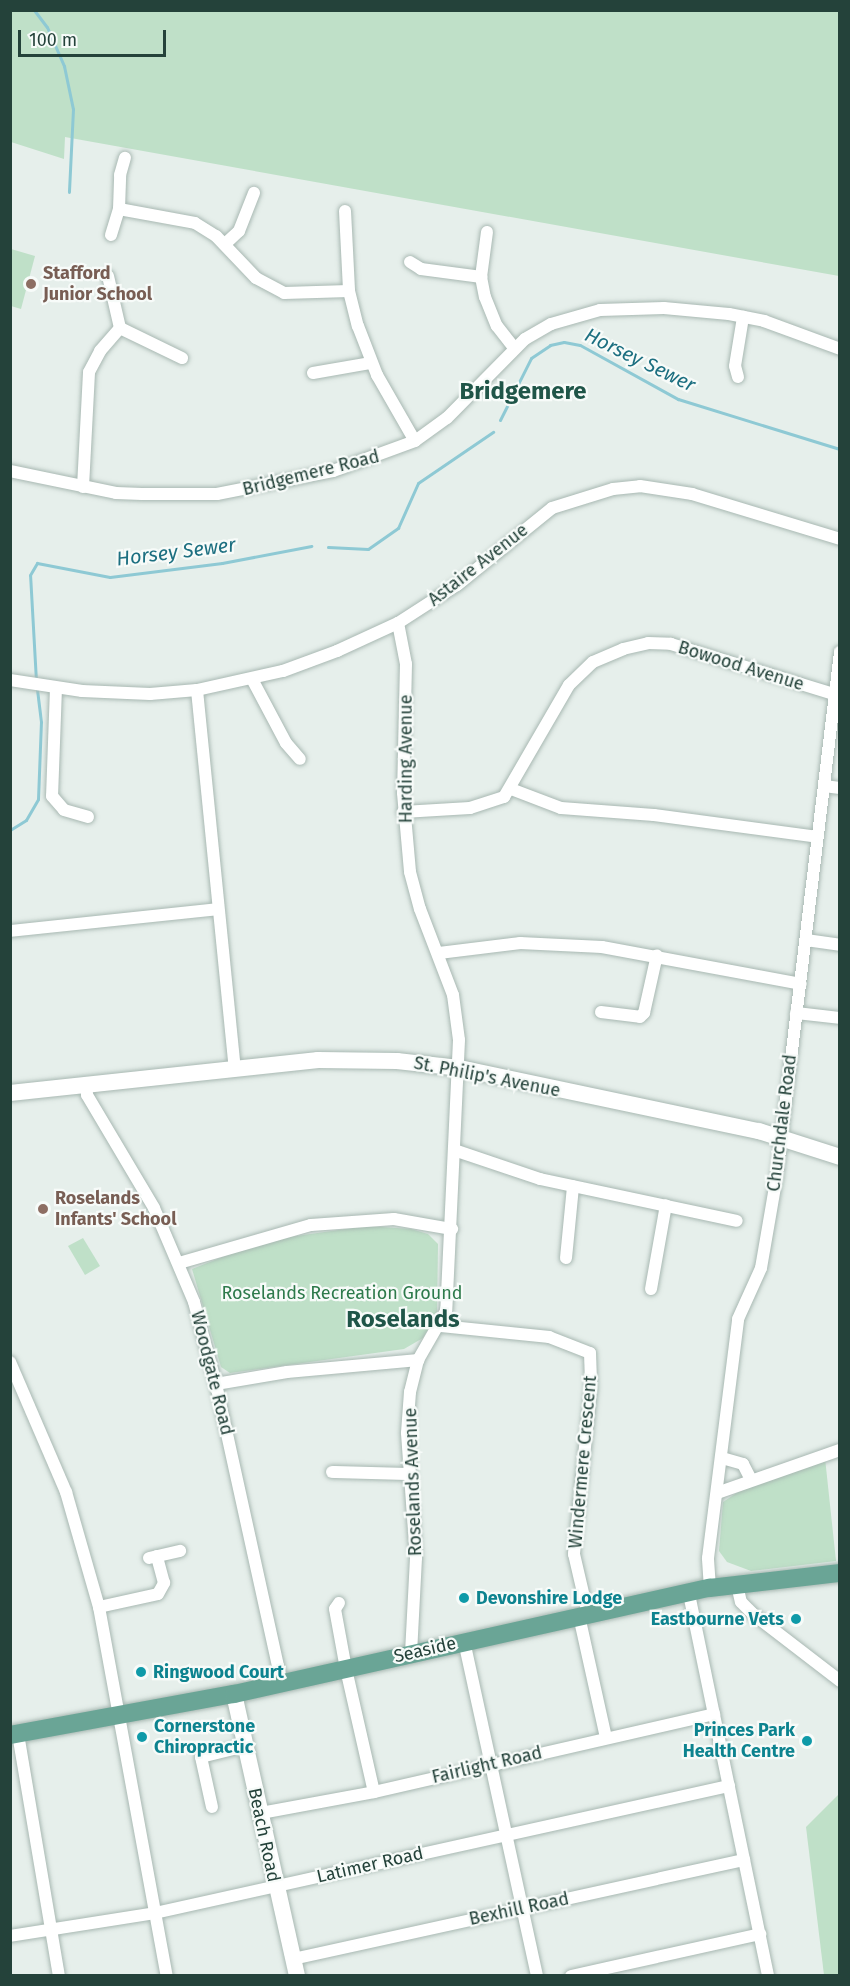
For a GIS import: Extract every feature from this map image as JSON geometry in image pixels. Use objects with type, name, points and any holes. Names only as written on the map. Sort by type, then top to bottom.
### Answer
[{"type":"main road","name":"Seaside","points":[[14,1734],[116,1718],[234,1694],[710,1588],[840,1573]]},
{"type":"street","points":[[111,235],[119,209],[120,175],[125,158]]},
{"type":"street","points":[[225,244],[238,231],[254,193]]},
{"type":"street","points":[[119,209],[195,223],[225,244],[243,267],[269,288],[297,295],[349,291]]},
{"type":"street","points":[[345,210],[349,291],[371,363],[415,441]]},
{"type":"street","points":[[487,232],[481,277],[497,326],[514,348]]},
{"type":"street","points":[[410,262],[421,269],[481,277]]},
{"type":"street","points":[[108,276],[120,328]]},
{"type":"street","name":"Bridgemere Road","points":[[10,471],[83,487],[142,494],[243,491],[362,463],[415,441],[447,418],[514,348],[550,324],[600,310],[664,308],[743,317],[840,349]]},
{"type":"street","points":[[738,377],[735,366],[743,317]]},
{"type":"street","points":[[120,328],[182,358]]},
{"type":"street","points":[[83,487],[89,372],[100,351],[120,328]]},
{"type":"street","points":[[313,373],[371,363]]},
{"type":"street","name":"Astaire Avenue","points":[[10,680],[52,688],[140,693],[196,690],[252,679],[328,655],[398,623],[457,585],[552,508],[613,489],[640,486],[692,494],[840,539]]},
{"type":"street","name":"Harding Avenue","points":[[398,623],[406,664],[403,812],[410,872],[420,909],[439,953],[458,1015],[459,1068]]},
{"type":"street","name":"Bowood Avenue","points":[[403,812],[486,805],[497,802],[511,789],[569,685],[593,662],[623,649],[648,643],[672,644],[836,690]]},
{"type":"street","name":"Churchdale Road","points":[[710,1588],[708,1558],[738,1319],[761,1268],[782,1137],[840,652]]},
{"type":"street","points":[[252,679],[286,743],[300,759]]},
{"type":"street","points":[[52,688],[52,796],[64,810],[88,817]]},
{"type":"street","points":[[196,690],[235,1070]]},
{"type":"street","points":[[824,786],[840,788]]},
{"type":"street","points":[[511,789],[561,808],[654,815],[818,837]]},
{"type":"street","points":[[10,931],[218,909]]},
{"type":"street","points":[[806,940],[840,945]]},
{"type":"street","points":[[439,953],[520,944],[602,947],[657,955],[801,984]]},
{"type":"street","points":[[601,1012],[640,1017],[644,1013],[657,955]]},
{"type":"street","points":[[796,1013],[840,1018]]},
{"type":"street","name":"St. Philip's Avenue","points":[[10,1093],[349,1058],[459,1068],[782,1137],[840,1157]]},
{"type":"street","name":"Roselands Avenue","points":[[411,1653],[416,1558],[410,1474],[409,1402],[418,1360],[441,1326],[446,1311],[457,1151],[459,1068]]},
{"type":"street","name":"Woodgate Road","points":[[86,1085],[87,1095],[154,1208],[179,1263],[216,1384],[282,1683]]},
{"type":"street","points":[[457,1151],[573,1186],[738,1221]]},
{"type":"street","points":[[566,1258],[573,1186]]},
{"type":"street","points":[[651,1289],[666,1205]]},
{"type":"street","points":[[179,1263],[311,1225],[394,1219],[452,1229]]},
{"type":"street","name":"Windermere Crescent","points":[[441,1326],[549,1337],[590,1353],[591,1389],[574,1554],[583,1615]]},
{"type":"street","points":[[216,1384],[287,1372],[418,1360]]},
{"type":"street","points":[[10,1362],[66,1492],[99,1607],[116,1718],[167,1976]]},
{"type":"street","points":[[717,1493],[840,1450]]},
{"type":"street","points":[[722,1458],[743,1464],[751,1480]]},
{"type":"street","points":[[332,1472],[410,1474]]},
{"type":"street","points":[[99,1607],[158,1594],[164,1583],[153,1557],[180,1551]]},
{"type":"street","points":[[737,1585],[741,1602],[753,1614],[840,1681]]},
{"type":"street","points":[[689,1594],[768,1976]]},
{"type":"street","points":[[339,1603],[335,1609],[346,1669],[374,1792]]},
{"type":"street","points":[[583,1615],[606,1737]]},
{"type":"street","points":[[464,1641],[537,1976]]},
{"type":"street","name":"Beach Road","points":[[234,1694],[261,1814],[274,1887],[295,1967]]},
{"type":"street","name":"Fairlight Road","points":[[261,1814],[374,1792],[714,1714]]},
{"type":"street","points":[[14,1734],[58,1976]]},
{"type":"street","points":[[212,1807],[201,1757],[245,1746]]},
{"type":"street","name":"Latimer Road","points":[[10,1936],[50,1932],[155,1913],[729,1786]]},
{"type":"street","name":"Bexhill Road","points":[[295,1967],[523,1908],[744,1860]]},
{"type":"street","points":[[571,1976],[760,1934]]},
{"type":"green space","points":[[11,10],[839,11],[839,276],[65,137],[64,159],[11,142]]},
{"type":"green space","points":[[11,249],[35,256],[21,309],[11,306]]},
{"type":"green space","name":"Roselands Recreation Ground","points":[[367,1226],[411,1229],[428,1234],[438,1244],[437,1314],[423,1338],[404,1349],[230,1373],[221,1367],[192,1269],[248,1247],[289,1237]]},
{"type":"green space","points":[[83,1238],[100,1266],[85,1275],[68,1246]]},
{"type":"green space","points":[[825,1458],[836,1561],[751,1571],[727,1562],[719,1551],[723,1502],[741,1490]]},
{"type":"green space","points":[[839,1794],[839,1975],[824,1975],[806,1827]]},
{"type":"waterway","points":[[34,10],[47,27],[64,66],[73,109],[69,192]]},
{"type":"waterway","name":"Horsey Sewer","points":[[500,420],[531,358],[550,345],[564,342],[580,345],[678,399],[840,449]]},
{"type":"waterway","name":"Horsey Sewer","points":[[328,547],[368,549],[398,528],[418,483],[493,432]]},
{"type":"waterway","name":"Horsey Sewer","points":[[36,681],[30,575],[37,563],[110,577],[222,563],[311,546]]},
{"type":"waterway","name":"Horsey Sewer","points":[[10,830],[26,820],[38,799],[41,722],[37,688]]},
{"type":"place","name":"Stafford Junior School","points":[[31,284]]},
{"type":"place","name":"Roselands Infants' School","points":[[43,1209]]},
{"type":"place","name":"Devonshire Lodge","points":[[464,1598]]},
{"type":"place","name":"Eastbourne Vets","points":[[796,1619]]},
{"type":"place","name":"Ringwood Court","points":[[141,1672]]},
{"type":"place","name":"Cornerstone Chiropractic","points":[[142,1737]]},
{"type":"place","name":"Princes Park Health Centre","points":[[807,1741]]},
{"type":"district","name":"Bridgemere","points":[[523,392]]},
{"type":"district","name":"Roselands","points":[[403,1320]]}]
